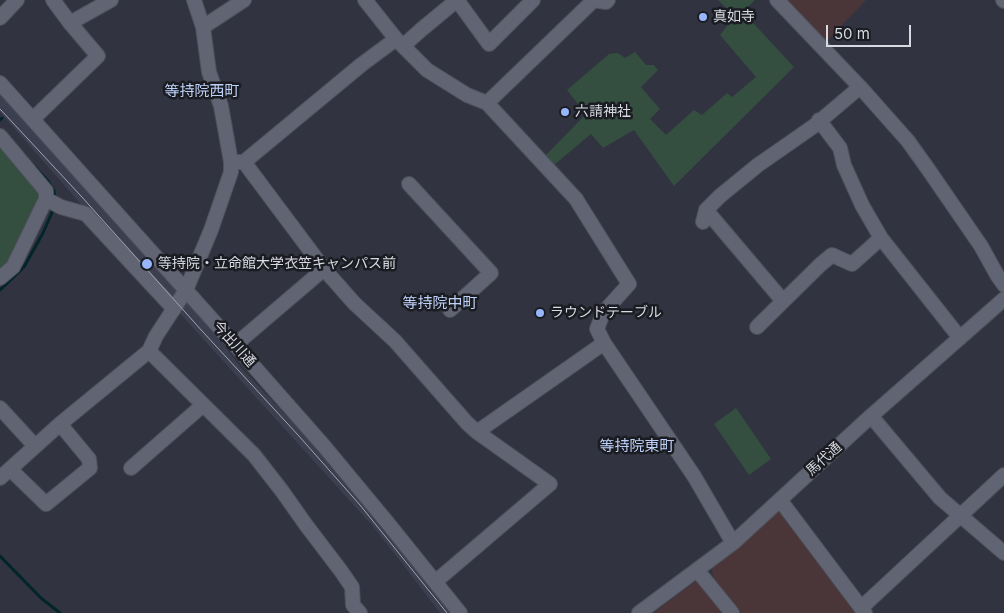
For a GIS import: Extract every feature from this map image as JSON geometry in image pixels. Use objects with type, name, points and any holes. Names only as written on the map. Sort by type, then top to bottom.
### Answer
[{"type":"street","points":[[0,18],[17,0]]},
{"type":"street","points":[[33,120],[98,56],[53,0]]},
{"type":"street","points":[[70,23],[111,0]]},
{"type":"street","points":[[194,0],[203,27],[209,72],[237,162],[324,269],[354,303],[395,342],[467,423],[550,484],[435,582]]},
{"type":"street","points":[[203,27],[244,0]]},
{"type":"street","points":[[60,424],[89,458],[90,468],[46,504],[5,473],[60,424],[149,351],[156,336],[186,290],[212,230],[231,172],[237,162],[354,71],[422,29],[457,0],[489,44],[533,0]]},
{"type":"street","points":[[487,103],[594,0],[606,2],[608,0]]},
{"type":"street","points":[[777,0],[860,87],[923,162],[981,246],[1004,285]]},
{"type":"street","points":[[369,1],[399,42],[427,70],[467,95],[487,103],[576,199],[629,284],[603,313],[598,329],[604,343],[694,476],[733,542]]},
{"type":"street","name":"今出川通","points":[[0,83],[235,345],[355,483],[460,613]]},
{"type":"street","points":[[783,301],[704,216],[720,196],[860,87]]},
{"type":"street","points":[[820,120],[840,148],[844,165],[862,206],[881,238],[960,338]]},
{"type":"street","points":[[0,136],[46,191],[53,203],[86,214],[174,309]]},
{"type":"street","points":[[409,184],[491,273],[450,310]]},
{"type":"street","points":[[0,278],[13,267],[53,203]]},
{"type":"street","points":[[757,327],[832,255],[852,264],[881,238]]},
{"type":"street","points":[[235,345],[324,269]]},
{"type":"street","name":"馬代通","points":[[639,613],[733,542],[871,416],[1004,299]]},
{"type":"street","points":[[477,432],[604,343]]},
{"type":"street","points":[[149,351],[254,455],[352,587],[353,610]]},
{"type":"street","points":[[131,468],[203,405]]},
{"type":"street","points":[[0,408],[35,446]]},
{"type":"street","points":[[871,416],[940,498],[1004,553]]},
{"type":"street","points":[[780,500],[863,610],[960,515],[1004,475]]},
{"type":"street","points":[[698,570],[732,613]]},
{"type":"shaded area","points":[[780,0],[866,0],[823,45]]},
{"type":"shaded area","points":[[0,92],[177,285],[242,369],[324,455],[452,613],[440,613],[371,524],[87,211],[0,112]]},
{"type":"shaded area","points":[[782,508],[859,613],[741,613],[713,578],[712,567],[734,552]]},
{"type":"shaded area","points":[[699,579],[727,613],[653,613]]},
{"type":"green space","points":[[718,0],[755,0],[743,12],[794,67],[674,186],[634,130],[603,148],[591,134],[554,165],[546,155],[586,114],[567,90],[609,54],[618,53],[625,58],[635,52],[646,65],[654,65],[658,70],[641,87],[660,109],[650,119],[666,135],[694,110],[702,115],[727,93],[732,97],[756,77],[720,35],[731,21],[725,15],[728,10]]},
{"type":"green space","points":[[0,144],[43,192],[17,257],[0,274]]},
{"type":"green space","points":[[736,408],[771,459],[749,475],[714,424]]},
{"type":"waterway","points":[[34,166],[48,181],[54,191],[55,200]]},
{"type":"waterway","points":[[0,290],[24,267],[43,233],[54,208]]},
{"type":"waterway","points":[[0,556],[41,598],[60,613]]},
{"type":"tram line","points":[[0,109],[298,435],[360,505],[447,613]]},
{"type":"place","name":"真如寺","points":[[703,17]]},
{"type":"place","name":"六請神社","points":[[565,112]]},
{"type":"place","name":"等持院・立命館大学衣笠キャンパス前","points":[[147,264]]},
{"type":"place","name":"ラウンドテーブル","points":[[540,313]]},
{"type":"district","name":"等持院西町","points":[[202,91]]},
{"type":"district","name":"等持院中町","points":[[440,303]]},
{"type":"district","name":"等持院東町","points":[[637,446]]}]
